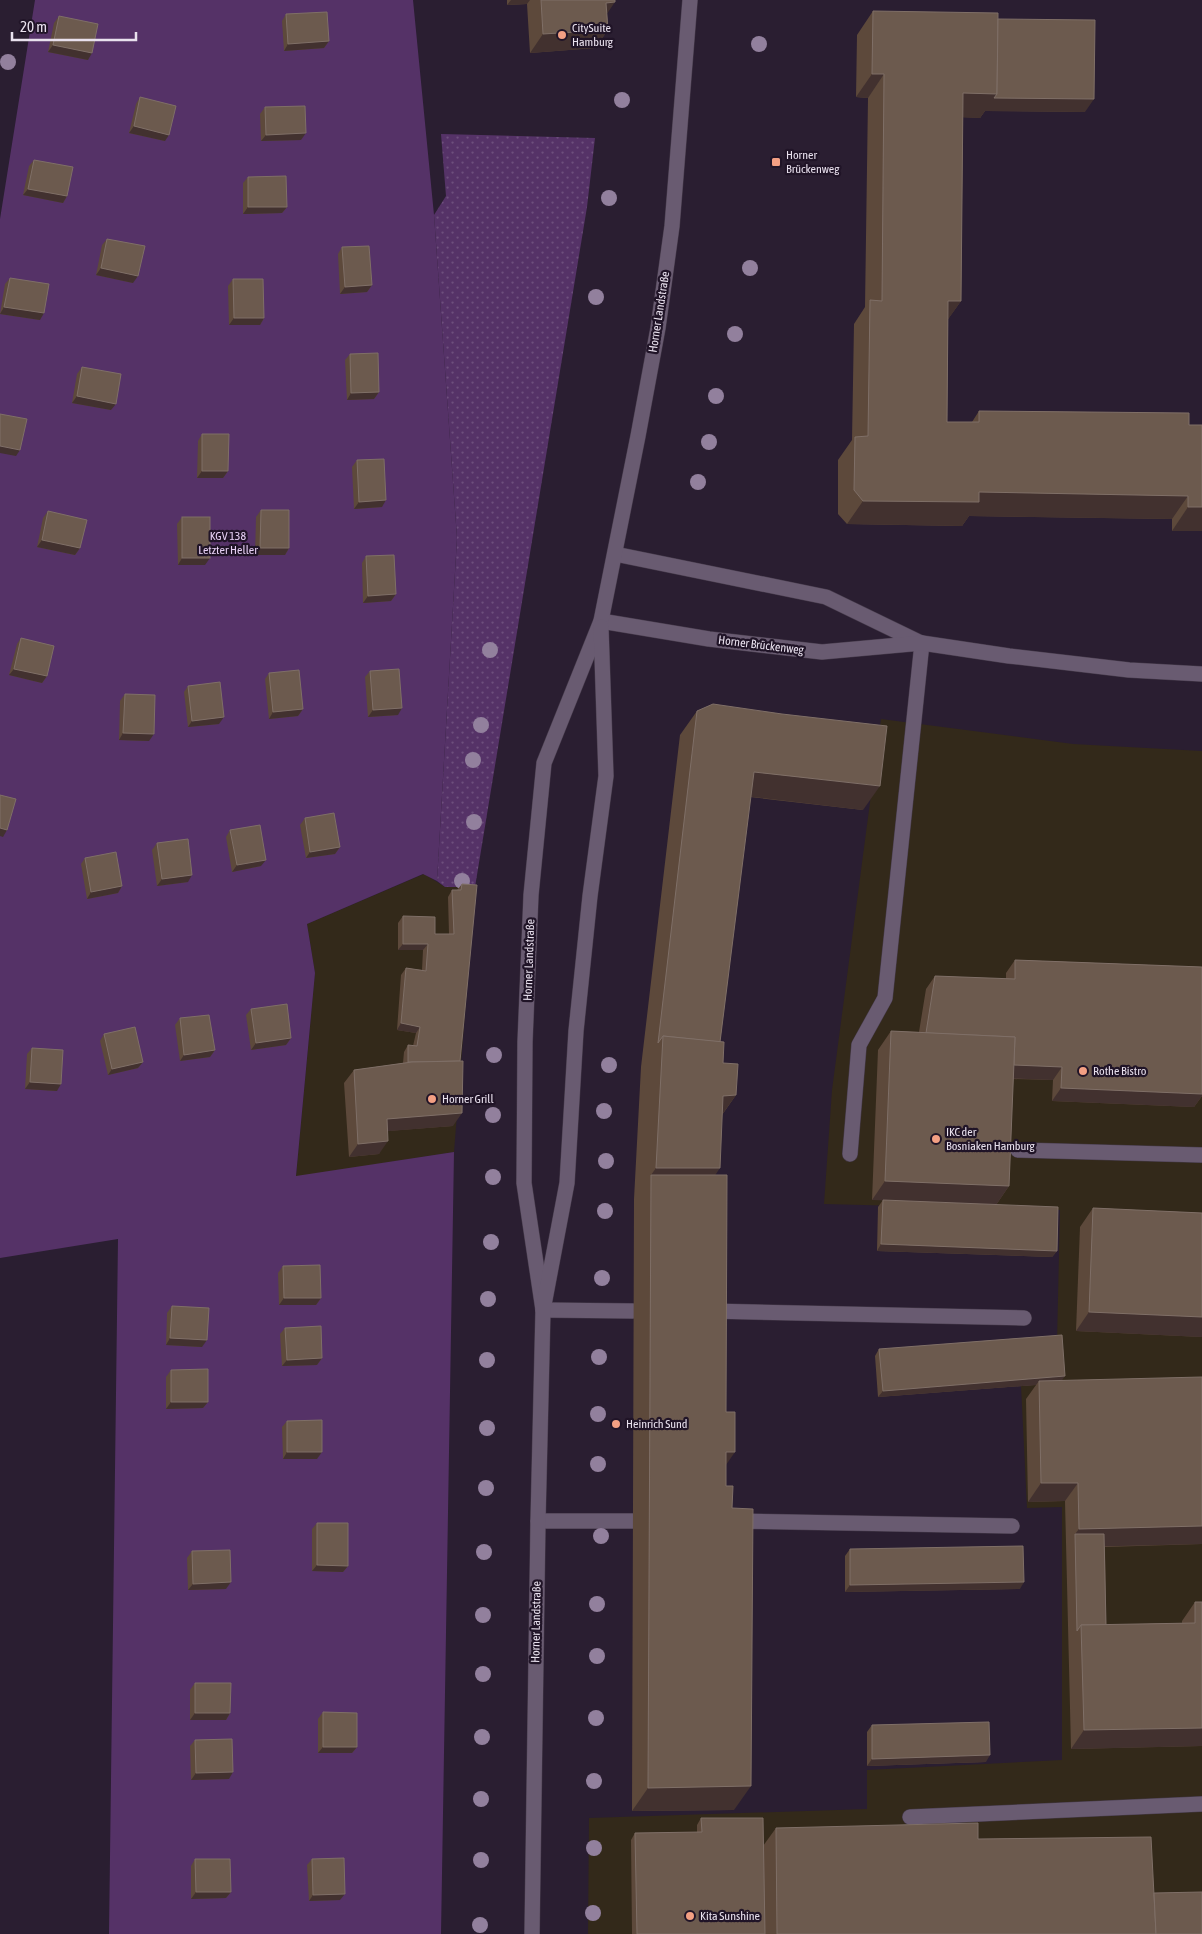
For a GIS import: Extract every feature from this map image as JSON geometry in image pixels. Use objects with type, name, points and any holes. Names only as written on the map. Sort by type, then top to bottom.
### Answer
[{"type":"main road","name":"Horner Landstraße","points":[[543,1310],[524,1183],[525,1042],[531,895],[544,763],[601,621],[615,554],[658,328],[672,226],[690,0]]},
{"type":"main road","name":"Horner Brückenweg","points":[[615,554],[826,597],[922,643]]},
{"type":"main road","name":"Horner Landstraße","points":[[532,1934],[543,1310],[567,1183],[576,1031],[590,896],[606,776],[601,621]]},
{"type":"main road","name":"Horner Brückenweg","points":[[601,621],[709,639],[822,652],[922,643],[1009,656],[1120,669],[1202,674]]},
{"type":"main road","points":[[850,1154],[859,1045],[885,998],[922,643]]},
{"type":"main road","points":[[1018,1150],[1202,1155]]},
{"type":"main road","points":[[543,1310],[634,1311]]},
{"type":"main road","points":[[710,1311],[1024,1318]]},
{"type":"main road","points":[[538,1521],[633,1520]]},
{"type":"main road","points":[[716,1521],[1012,1526]]},
{"type":"main road","points":[[910,1817],[1202,1804]]},
{"type":"shaded area","points":[[881,719],[1073,744],[1202,751],[1202,1934],[588,1934],[589,1818],[867,1809],[867,1770],[1062,1760],[1062,1507],[1027,1508],[1021,1386],[1060,1383],[1057,1342],[1060,1210],[824,1204],[832,1090]]},
{"type":"shaded area","points":[[424,874],[445,887],[475,887],[454,1152],[296,1177],[315,973],[307,924]]},
{"type":"green space","name":"KGV 138 Letzter Heller","points":[[35,0],[413,0],[434,215],[457,538],[437,881],[423,874],[307,924],[315,973],[296,1176],[454,1152],[441,1934],[109,1934],[118,1239],[0,1258],[0,219]]},
{"type":"green space","points":[[441,134],[595,138],[587,207],[475,887],[445,887],[437,881],[457,538],[434,215],[446,196]]},
{"type":"building","points":[[541,0],[615,0],[615,2],[606,3],[608,30],[543,34]]},
{"type":"building","points":[[873,11],[998,13],[997,94],[963,93],[961,301],[948,301],[947,422],[979,422],[979,411],[1189,413],[1189,425],[1202,425],[1202,507],[1188,507],[1188,496],[979,492],[979,502],[863,501],[854,490],[855,437],[868,436],[870,300],[882,301],[884,74],[872,74]]},
{"type":"building","points":[[327,12],[329,41],[288,44],[286,14]]},
{"type":"building","points":[[59,16],[98,24],[92,53],[53,45]]},
{"type":"building","points":[[998,19],[1095,20],[1094,99],[994,98],[997,94]]},
{"type":"building","points":[[140,97],[176,106],[169,135],[134,126]]},
{"type":"building","points":[[305,106],[306,133],[266,135],[265,107]]},
{"type":"building","points":[[34,160],[73,167],[67,196],[28,189]]},
{"type":"building","points":[[286,176],[287,207],[248,207],[248,177]]},
{"type":"building","points":[[107,239],[145,246],[138,276],[101,268]]},
{"type":"building","points":[[369,246],[372,285],[345,287],[342,247]]},
{"type":"building","points":[[10,278],[49,284],[44,313],[4,307]]},
{"type":"building","points":[[233,279],[263,279],[264,318],[234,318]]},
{"type":"building","points":[[378,353],[379,392],[351,393],[350,354]]},
{"type":"building","points":[[82,367],[121,374],[116,404],[77,396]]},
{"type":"building","points":[[0,414],[27,419],[20,450],[0,446]]},
{"type":"building","points":[[202,434],[229,434],[228,471],[202,471]]},
{"type":"building","points":[[384,459],[386,500],[359,502],[357,460]]},
{"type":"building","points":[[261,510],[289,510],[289,548],[260,548]]},
{"type":"building","points":[[48,511],[87,520],[80,548],[42,540]]},
{"type":"building","points":[[182,517],[210,517],[210,558],[182,558]]},
{"type":"building","points":[[394,555],[396,594],[368,596],[366,556]]},
{"type":"building","points":[[21,638],[54,646],[47,676],[14,669]]},
{"type":"building","points":[[399,669],[402,708],[373,710],[370,671]]},
{"type":"building","points":[[299,670],[303,709],[273,712],[269,673]]},
{"type":"building","points":[[220,682],[224,717],[192,721],[188,686]]},
{"type":"building","points":[[125,694],[155,695],[154,734],[123,733]]},
{"type":"building","points":[[713,704],[887,726],[880,786],[754,772],[720,1042],[663,1036],[658,1043],[697,711]]},
{"type":"building","points":[[0,795],[16,799],[7,830],[0,828]]},
{"type":"building","points":[[334,813],[340,847],[310,852],[305,818]]},
{"type":"building","points":[[260,825],[266,860],[237,865],[230,830]]},
{"type":"building","points":[[188,839],[192,875],[162,879],[157,843]]},
{"type":"building","points":[[116,852],[122,886],[91,892],[85,858]]},
{"type":"building","points":[[462,884],[477,885],[460,1061],[408,1062],[408,1045],[417,1046],[420,1027],[401,1023],[406,968],[426,971],[428,944],[403,944],[403,916],[435,917],[435,934],[454,934],[452,890],[461,890]]},
{"type":"building","points":[[1015,960],[1202,967],[1202,1094],[1061,1088],[1062,1067],[1014,1065],[1015,1037],[926,1033],[935,976],[1015,979]]},
{"type":"building","points":[[287,1004],[291,1038],[256,1043],[251,1009]]},
{"type":"building","points":[[209,1015],[215,1050],[184,1055],[180,1018]]},
{"type":"building","points":[[135,1027],[143,1062],[112,1069],[104,1034]]},
{"type":"building","name":"IKC der Bosniaken Hamburg","points":[[891,1031],[1015,1037],[1009,1186],[885,1181]]},
{"type":"building","points":[[663,1036],[724,1042],[723,1063],[738,1064],[736,1095],[723,1096],[720,1168],[656,1168]]},
{"type":"building","points":[[32,1048],[63,1050],[61,1084],[30,1082]]},
{"type":"building","points":[[463,1061],[462,1113],[387,1119],[388,1141],[358,1144],[354,1070],[412,1062]]},
{"type":"building","points":[[651,1175],[727,1175],[726,1412],[735,1412],[735,1452],[726,1452],[726,1486],[733,1486],[732,1508],[753,1509],[751,1786],[648,1788]]},
{"type":"building","points":[[883,1200],[1058,1207],[1057,1251],[881,1244]]},
{"type":"building","points":[[1093,1208],[1202,1213],[1202,1317],[1089,1312]]},
{"type":"building","points":[[320,1265],[321,1298],[284,1298],[283,1266]]},
{"type":"building","points":[[172,1306],[209,1308],[207,1340],[170,1338]]},
{"type":"building","points":[[321,1326],[322,1358],[287,1360],[285,1328]]},
{"type":"building","points":[[1062,1335],[1065,1376],[883,1391],[879,1349]]},
{"type":"building","points":[[208,1369],[208,1402],[171,1402],[171,1370]]},
{"type":"building","points":[[1202,1377],[1202,1526],[1079,1529],[1078,1483],[1041,1483],[1039,1381]]},
{"type":"building","points":[[322,1420],[322,1452],[287,1452],[287,1421]]},
{"type":"building","points":[[317,1523],[348,1523],[348,1566],[317,1565]]},
{"type":"building","points":[[1075,1534],[1104,1534],[1106,1625],[1081,1625],[1077,1631]]},
{"type":"building","points":[[1023,1546],[1024,1582],[850,1585],[850,1549]]},
{"type":"building","points":[[230,1550],[231,1582],[193,1584],[192,1551]]},
{"type":"building","points":[[1195,1602],[1202,1602],[1202,1728],[1084,1730],[1081,1625],[1195,1623]]},
{"type":"building","points":[[195,1683],[231,1683],[230,1713],[195,1713]]},
{"type":"building","points":[[323,1712],[357,1713],[357,1747],[323,1747]]},
{"type":"building","points":[[989,1722],[990,1755],[872,1759],[872,1725]]},
{"type":"building","points":[[232,1739],[233,1772],[196,1773],[195,1740]]},
{"type":"building","points":[[701,1818],[763,1818],[765,1934],[637,1934],[635,1833],[702,1832]]},
{"type":"building","points":[[978,1823],[978,1839],[1151,1837],[1156,1934],[777,1934],[776,1828]]},
{"type":"building","points":[[344,1858],[345,1894],[313,1895],[312,1859]]},
{"type":"building","points":[[195,1859],[230,1859],[231,1892],[196,1892]]},
{"type":"building","points":[[1202,1892],[1202,1934],[1156,1934],[1154,1893]]},
{"type":"place","name":"CitySuite Hamburg","points":[[562,35]]},
{"type":"place","name":"Horner Brückenweg","points":[[776,162]]},
{"type":"place","name":"Rothe Bistro","points":[[1083,1071]]},
{"type":"place","name":"Horner Grill","points":[[432,1099]]},
{"type":"place","name":"IKC der Bosniaken Hamburg","points":[[936,1139]]},
{"type":"place","name":"Heinrich Sund","points":[[616,1424]]},
{"type":"place","name":"Kita Sunshine","points":[[690,1916]]}]
